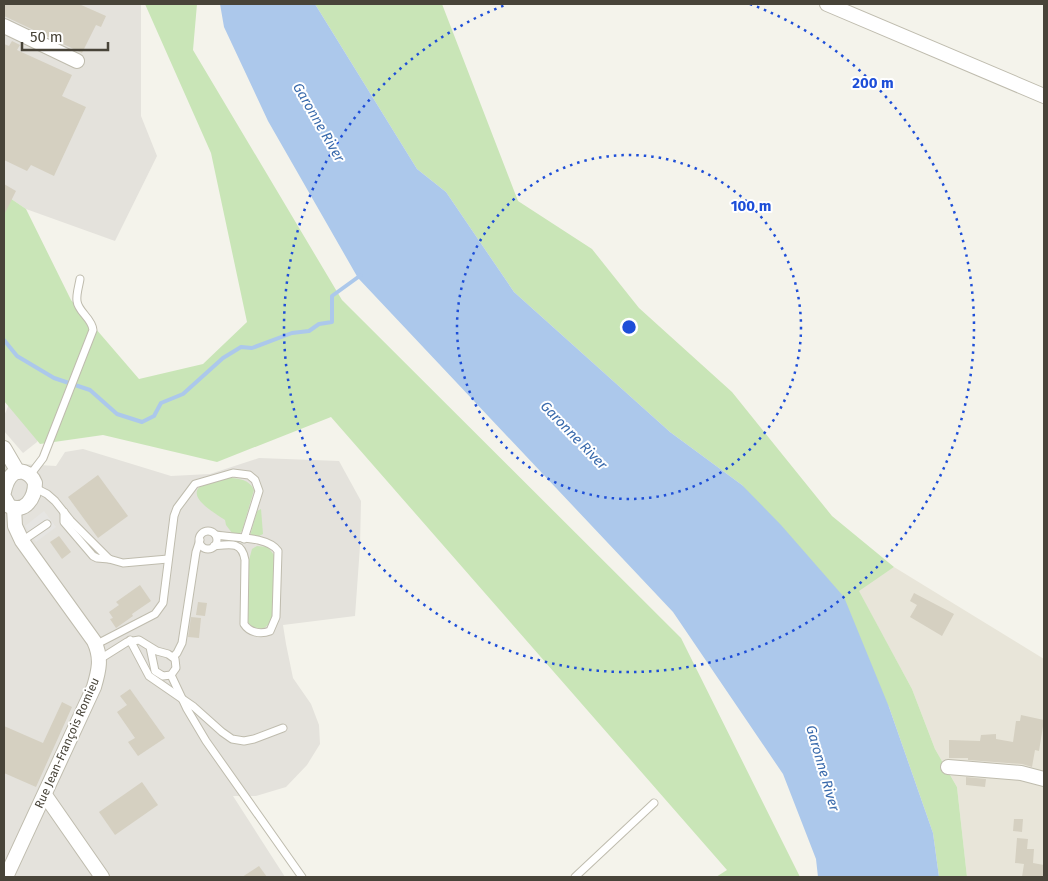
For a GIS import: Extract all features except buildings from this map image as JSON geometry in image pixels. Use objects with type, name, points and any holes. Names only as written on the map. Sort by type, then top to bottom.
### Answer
[{"type":"street","points":[[827,4],[1044,96]]},
{"type":"street","points":[[4,26],[77,61]]},
{"type":"street","points":[[4,448],[24,473],[33,478],[35,488],[28,505],[19,509],[6,502],[4,497]]},
{"type":"street","points":[[4,492],[8,478],[12,475],[24,473]]},
{"type":"street","points":[[14,508],[15,526],[22,541],[95,644],[100,659]]},
{"type":"street","name":"Rue Jean-François Romieu","points":[[6,877],[94,687],[100,659]]},
{"type":"street","points":[[948,767],[1021,773],[1044,779]]},
{"type":"street","points":[[45,795],[102,877]]},
{"type":"lane","points":[[24,473],[43,458],[93,330],[92,324],[76,302],[80,280]]},
{"type":"lane","points":[[95,644],[158,611],[163,603],[174,516],[177,508],[195,484],[238,473],[253,478],[258,484],[259,491],[244,539]]},
{"type":"lane","points":[[35,488],[47,494],[55,501],[71,522],[109,559],[123,563],[168,559]]},
{"type":"lane","points":[[22,541],[47,524]]},
{"type":"lane","points":[[173,657],[182,643],[200,540],[202,533],[206,531],[213,532],[216,535],[266,542],[272,545],[278,552],[276,617],[272,628],[266,633],[250,630],[244,624],[245,560],[243,551],[237,546],[232,545],[211,547],[201,544],[200,540]]},
{"type":"lane","points":[[195,566],[216,543],[216,535]]},
{"type":"lane","points":[[100,659],[130,640],[139,640],[173,657],[177,663],[171,675],[162,676],[155,671],[150,647]]},
{"type":"lane","points":[[130,640],[149,676],[194,707],[222,732],[232,738],[244,741],[283,728]]},
{"type":"lane","points":[[171,675],[182,700],[206,741],[302,877]]},
{"type":"lane","points":[[575,877],[654,803]]},
{"type":"shaded area","points":[[4,4],[141,4],[141,116],[157,156],[115,241],[26,209],[4,194]]},
{"type":"shaded area","points":[[12,397],[48,411],[37,442],[23,453],[4,431],[4,416]]},
{"type":"shaded area","points":[[83,449],[171,476],[210,474],[259,458],[339,461],[361,501],[355,616],[283,625],[293,678],[311,704],[319,725],[320,744],[307,765],[286,787],[256,796],[233,796],[285,877],[4,877],[4,463],[56,466],[65,452]]},
{"type":"shaded area","points":[[44,511],[56,527],[36,542],[25,526]]},
{"type":"shaded area","points":[[894,567],[1044,659],[1044,877],[967,877],[957,787],[935,749],[912,689],[858,590]]},
{"type":"green space","points":[[145,4],[197,4],[193,50],[342,300],[681,638],[800,877],[716,877],[727,870],[331,417],[217,462],[103,435],[40,444],[4,401],[4,194],[26,209],[71,300],[139,379],[203,364],[247,322],[211,153]]},
{"type":"green space","points":[[315,4],[442,4],[518,201],[592,249],[639,308],[732,392],[832,516],[894,567],[859,591],[912,689],[935,749],[957,787],[967,877],[939,877],[933,833],[889,707],[742,485],[670,432],[514,292],[446,192],[417,169]]},
{"type":"green space","points":[[228,478],[244,480],[254,490],[242,531],[239,534],[232,533],[225,520],[204,505],[197,495],[197,490],[201,486]]},
{"type":"green space","points":[[261,509],[263,534],[257,537],[250,536],[257,511]]},
{"type":"green space","points":[[257,546],[268,547],[274,555],[272,619],[267,626],[260,629],[253,627],[247,620],[249,560],[252,549]]},
{"type":"water","name":"Garonne River","points":[[220,4],[315,4],[417,169],[446,192],[514,292],[670,432],[742,485],[781,525],[844,597],[889,707],[933,833],[939,877],[818,877],[816,859],[783,774],[673,612],[358,278],[268,121],[224,27]]},
{"type":"waterway","points":[[4,340],[17,356],[54,378],[90,390],[117,414],[142,422],[154,416],[161,403],[183,394],[223,358],[241,347],[252,348],[292,333],[309,331],[319,324],[332,322],[332,296],[361,275]]}]
